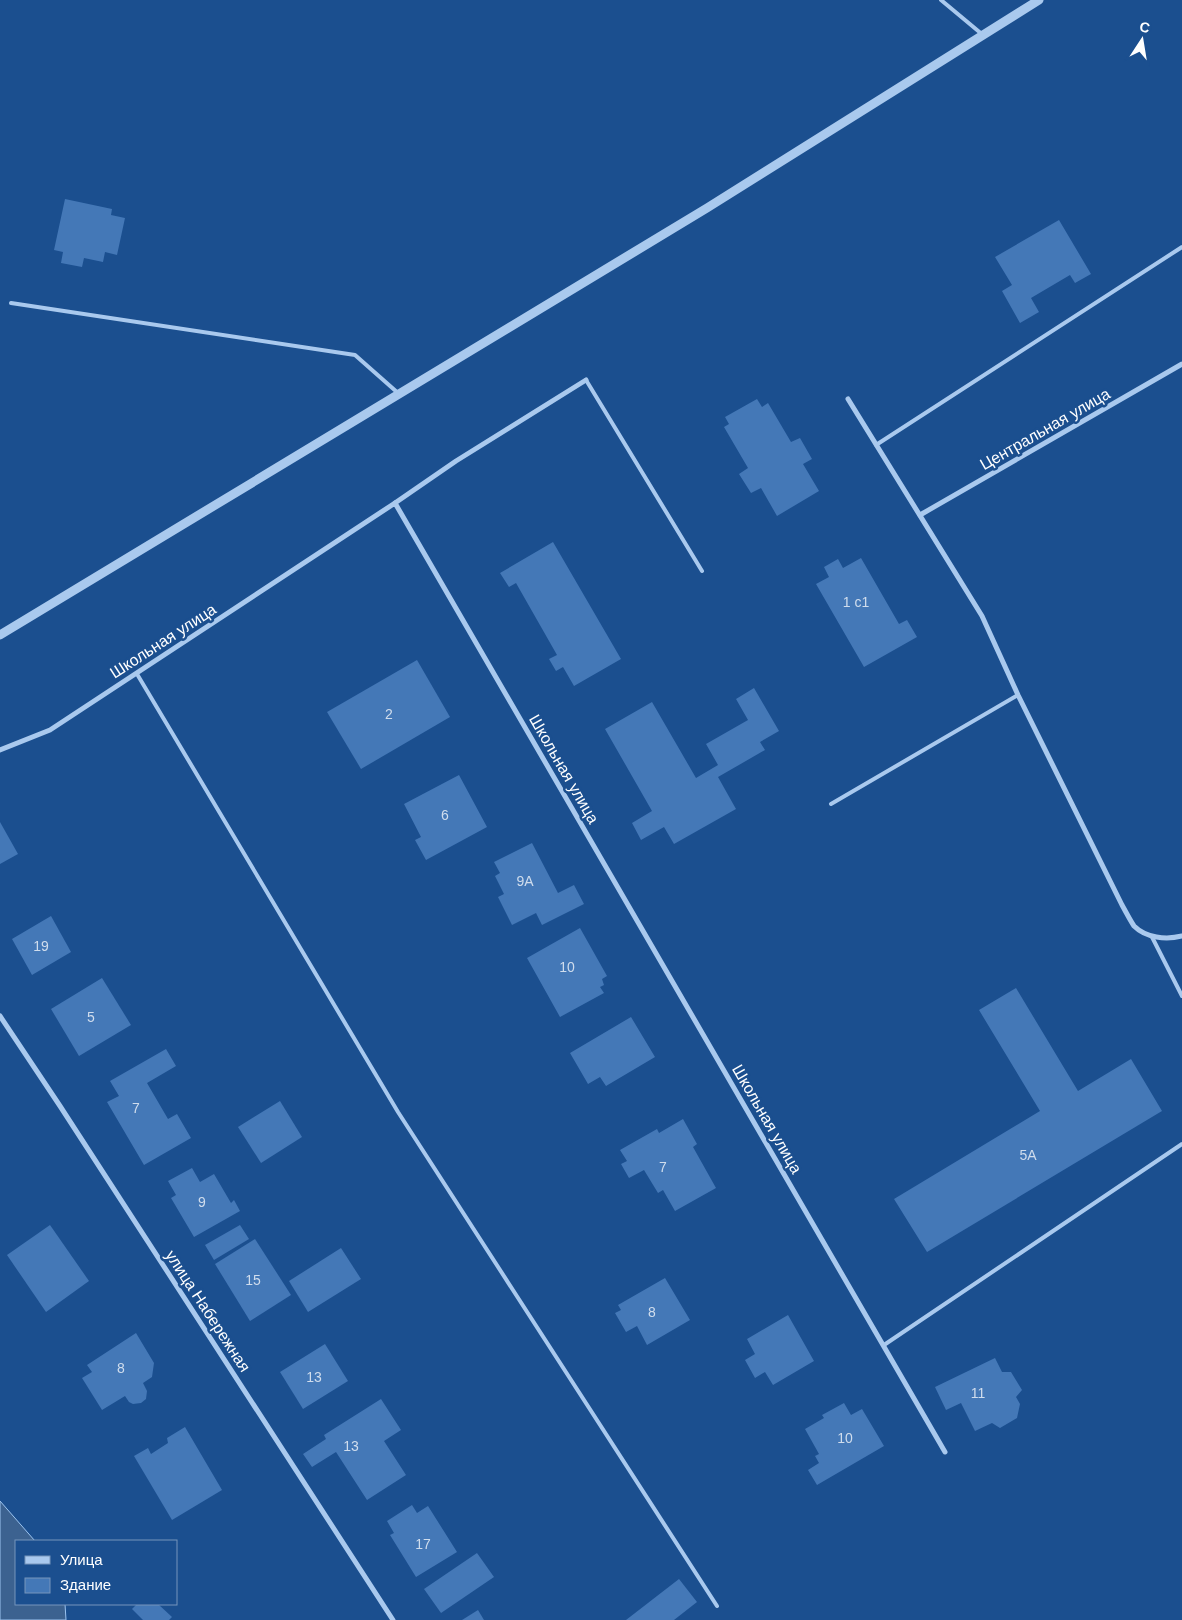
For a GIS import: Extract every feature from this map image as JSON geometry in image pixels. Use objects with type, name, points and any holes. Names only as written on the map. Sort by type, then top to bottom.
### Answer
[{"type":"street","points":[[0,635],[698,213],[1039,0]]},
{"type":"street","name":"Центральная улица","points":[[920,516],[1182,364]]},
{"type":"street","points":[[395,502],[456,461],[586,380]]},
{"type":"street","points":[[848,398],[982,616],[1018,695],[1122,905],[1135,926],[1152,937],[1176,938],[1182,936]]},
{"type":"street","name":"Школьная улица","points":[[0,750],[50,730],[395,502],[945,1452]]},
{"type":"street","name":"улица Набережная","points":[[0,1016],[393,1620]]},
{"type":"lane","points":[[941,0],[983,35]]},
{"type":"lane","points":[[876,445],[1182,247]]},
{"type":"lane","points":[[11,303],[355,355],[399,394]]},
{"type":"lane","points":[[586,380],[702,572]]},
{"type":"lane","points":[[137,674],[398,1112],[717,1606]]},
{"type":"lane","points":[[831,804],[1018,695]]},
{"type":"lane","points":[[1152,937],[1182,996]]},
{"type":"lane","points":[[884,1345],[1182,1144]]},
{"type":"water","points":[[0,1501],[34,1540],[15,1540],[15,1605],[65,1605],[66,1620],[0,1620]]},
{"type":"building","points":[[65,199],[112,209],[111,215],[125,218],[117,255],[105,252],[103,262],[84,258],[82,267],[61,263],[63,252],[54,250]]},
{"type":"building","points":[[1059,220],[1091,274],[1075,283],[1070,275],[1031,298],[1039,312],[1020,323],[1002,291],[1012,285],[995,257]]},
{"type":"building","points":[[757,399],[762,407],[768,403],[791,442],[800,438],[812,459],[803,464],[819,491],[777,516],[761,488],[751,493],[739,474],[748,468],[724,427],[729,424],[725,417]]},
{"type":"building","points":[[553,542],[621,659],[574,686],[563,667],[556,671],[549,659],[557,655],[516,583],[509,587],[500,573]]},
{"type":"building","points":[[861,558],[899,624],[907,620],[917,637],[864,667],[816,584],[829,577],[824,567],[838,559],[843,568]]},
{"type":"building","points":[[417,660],[450,717],[361,769],[327,712]]},
{"type":"building","points":[[754,688],[779,731],[760,742],[765,750],[718,777],[736,809],[674,844],[664,827],[641,840],[632,823],[652,811],[605,729],[652,702],[696,778],[718,765],[706,744],[748,720],[736,699]]},
{"type":"building","points":[[459,775],[487,827],[426,860],[415,840],[421,837],[404,804]]},
{"type":"building","points":[[0,822],[18,854],[0,864]]},
{"type":"building","points":[[532,843],[558,893],[574,885],[584,904],[542,925],[536,913],[512,925],[498,897],[504,894],[495,876],[500,873],[494,862]]},
{"type":"building","points":[[51,916],[71,952],[32,975],[12,939]]},
{"type":"building","points":[[580,928],[607,976],[602,979],[604,985],[600,987],[604,993],[560,1017],[527,958]]},
{"type":"building","points":[[102,978],[131,1025],[79,1056],[51,1009]]},
{"type":"building","points":[[1016,988],[1078,1091],[1131,1059],[1162,1111],[927,1252],[894,1199],[1040,1111],[979,1010]]},
{"type":"building","points":[[631,1017],[655,1057],[606,1086],[600,1077],[588,1084],[570,1053]]},
{"type":"building","points":[[166,1049],[176,1066],[147,1083],[168,1119],[177,1114],[191,1138],[144,1165],[107,1102],[119,1096],[110,1081]]},
{"type":"building","points":[[280,1101],[302,1137],[261,1163],[238,1127]]},
{"type":"building","points":[[683,1119],[697,1144],[693,1147],[716,1188],[675,1211],[663,1190],[658,1193],[644,1170],[629,1178],[621,1164],[627,1161],[620,1150],[657,1129],[659,1133]]},
{"type":"building","points":[[192,1168],[200,1182],[214,1174],[231,1203],[234,1200],[240,1211],[194,1237],[171,1198],[176,1195],[168,1181]]},
{"type":"building","points":[[50,1225],[89,1281],[46,1312],[7,1255]]},
{"type":"building","points":[[240,1225],[249,1239],[214,1260],[205,1245]]},
{"type":"building","points":[[255,1239],[291,1295],[250,1321],[215,1264]]},
{"type":"building","points":[[341,1248],[361,1279],[308,1312],[289,1281]]},
{"type":"building","points":[[665,1278],[690,1320],[647,1345],[637,1326],[626,1332],[615,1313],[621,1310],[618,1305]]},
{"type":"building","points":[[788,1315],[814,1361],[773,1385],[765,1372],[755,1378],[745,1360],[755,1354],[747,1339]]},
{"type":"building","points":[[136,1333],[154,1363],[152,1377],[143,1383],[147,1391],[146,1399],[141,1403],[133,1404],[125,1396],[102,1410],[82,1378],[92,1372],[87,1365]]},
{"type":"building","points":[[325,1344],[348,1381],[303,1409],[280,1372]]},
{"type":"building","points":[[995,1358],[1002,1372],[1011,1372],[1022,1390],[1016,1397],[1020,1404],[1017,1418],[1000,1428],[992,1423],[975,1431],[961,1403],[946,1410],[935,1387]]},
{"type":"building","points":[[381,1399],[401,1430],[384,1441],[406,1475],[367,1500],[336,1452],[312,1467],[303,1454],[326,1439],[324,1435]]},
{"type":"building","points":[[844,1403],[851,1415],[862,1409],[884,1446],[817,1485],[808,1470],[819,1463],[815,1456],[819,1454],[805,1429],[824,1418],[822,1415]]},
{"type":"building","points":[[185,1427],[222,1490],[172,1520],[134,1456],[148,1448],[151,1454],[168,1443],[167,1438]]},
{"type":"building","points":[[412,1505],[417,1513],[428,1506],[457,1552],[416,1577],[390,1535],[394,1533],[387,1521]]},
{"type":"building","points":[[477,1553],[494,1577],[441,1613],[424,1589]]},
{"type":"building","points":[[679,1579],[697,1602],[674,1620],[626,1620]]},
{"type":"building","points":[[136,1605],[159,1605],[172,1617],[169,1620],[143,1620],[132,1609]]},
{"type":"building","points":[[478,1610],[484,1620],[462,1620]]}]
